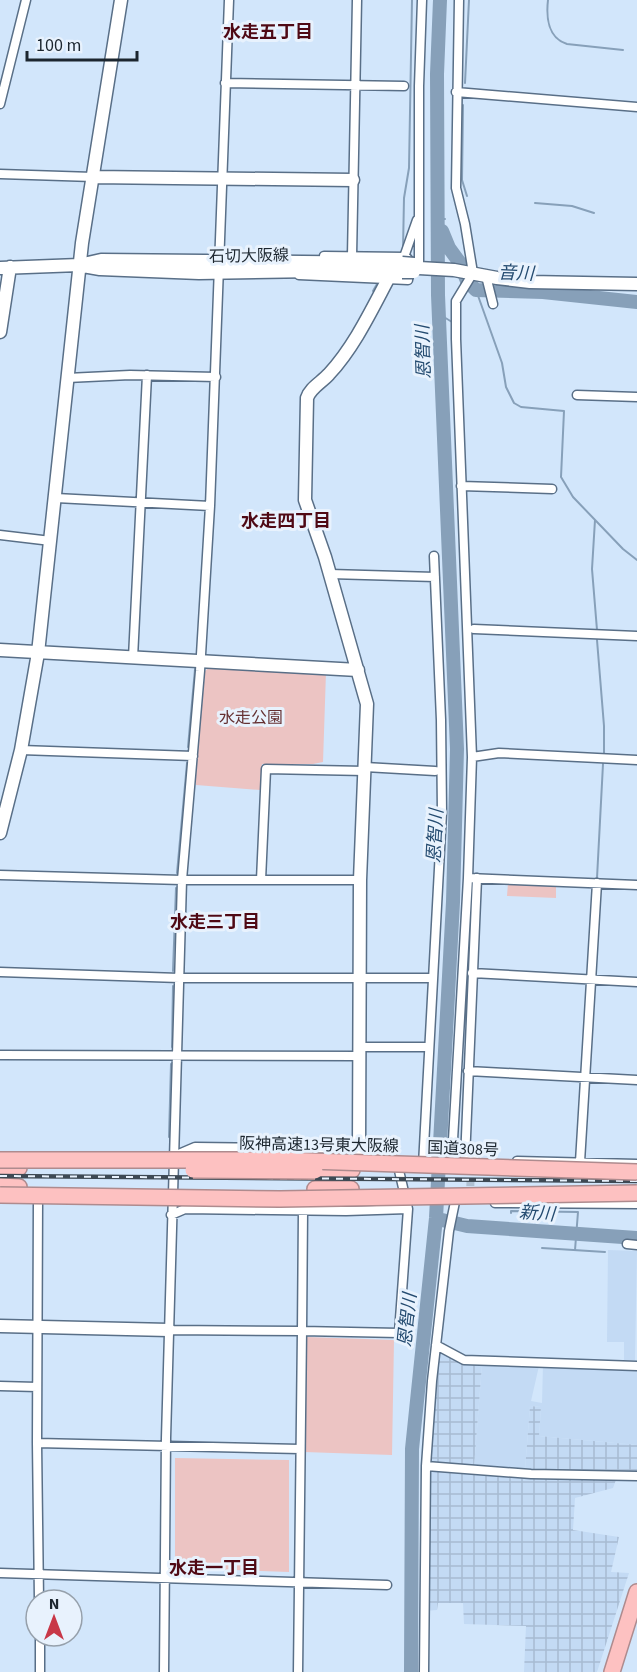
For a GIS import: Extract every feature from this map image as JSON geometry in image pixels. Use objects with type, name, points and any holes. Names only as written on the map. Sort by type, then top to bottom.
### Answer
[{"type":"highway","points":[[0,1158],[174,1156],[354,1160]]},
{"type":"highway","name":"阪神高速13号東大阪線","points":[[0,1158],[280,1160],[637,1171]]},
{"type":"highway","name":"国道308号","points":[[354,1160],[419,1171],[442,1165],[637,1171]]},
{"type":"highway","points":[[0,1168],[315,1171],[354,1160]]},
{"type":"highway","points":[[0,1186],[315,1189],[351,1194]]},
{"type":"highway","points":[[0,1197],[172,1208],[351,1194],[457,1196],[637,1193]]},
{"type":"highway","points":[[0,1197],[303,1198],[637,1193]]},
{"type":"highway","points":[[612,1672],[637,1592]]},
{"type":"street","points":[[0,104],[26,0]]},
{"type":"street","points":[[0,833],[4,801],[21,750],[38,653],[79,265],[121,0]]},
{"type":"street","points":[[164,1672],[166,1446],[182,880],[201,661],[210,506],[229,0]]},
{"type":"street","points":[[352,256],[357,0]]},
{"type":"street","points":[[411,266],[419,215],[418,86],[422,0]]},
{"type":"street","points":[[459,0],[456,188],[482,278],[492,299]]},
{"type":"street","points":[[225,83],[404,86]]},
{"type":"street","points":[[456,92],[637,107]]},
{"type":"street","points":[[0,174],[223,180],[353,180]]},
{"type":"street","points":[[411,266],[419,215]]},
{"type":"street","points":[[219,266],[234,256],[352,256],[411,266]]},
{"type":"street","points":[[279,271],[309,277],[408,280],[408,259],[411,266]]},
{"type":"street","name":"石切大阪線","points":[[5,268],[79,265],[101,260],[279,271],[411,266]]},
{"type":"street","name":"石切大阪線","points":[[219,266],[411,266],[482,278],[530,282],[637,284]]},
{"type":"street","points":[[0,332],[5,268]]},
{"type":"street","points":[[482,278],[463,287],[456,301],[472,757],[472,973],[465,1160],[637,1164]]},
{"type":"street","points":[[0,1326],[399,1333],[408,1209],[395,1158],[387,1151],[354,1160],[359,1052],[360,880],[367,704],[330,574],[305,500],[308,396],[341,358],[388,279]]},
{"type":"street","points":[[67,378],[147,375],[216,377]]},
{"type":"street","points":[[134,658],[147,375]]},
{"type":"street","points":[[577,394],[637,397]]},
{"type":"street","points":[[461,486],[552,489]]},
{"type":"street","points":[[56,498],[210,506]]},
{"type":"street","points":[[0,535],[51,542]]},
{"type":"street","points":[[434,556],[441,720],[442,813],[429,1047],[442,1165]]},
{"type":"street","points":[[330,574],[435,577]]},
{"type":"street","points":[[474,628],[637,636]]},
{"type":"street","points":[[0,650],[358,670]]},
{"type":"street","points":[[21,750],[193,756]]},
{"type":"street","points":[[472,757],[499,753],[637,760]]},
{"type":"street","points":[[261,880],[266,769],[435,771]]},
{"type":"street","points":[[0,875],[182,880],[360,880]]},
{"type":"street","points":[[472,878],[637,885]]},
{"type":"street","points":[[442,1165],[453,1140],[472,878]]},
{"type":"street","points":[[580,1162],[597,882]]},
{"type":"street","points":[[0,972],[179,978],[429,978]]},
{"type":"street","points":[[472,973],[637,982]]},
{"type":"street","points":[[0,1055],[177,1056],[359,1052],[429,1047]]},
{"type":"street","points":[[468,1071],[637,1080]]},
{"type":"street","points":[[424,1672],[426,1466],[449,1232],[457,1196],[470,1203],[637,1204]]},
{"type":"street","points":[[38,1200],[39,1588]]},
{"type":"street","points":[[194,1205],[303,1211],[408,1209]]},
{"type":"street","points":[[298,1672],[303,1211]]},
{"type":"street","points":[[627,1244],[637,1245]]},
{"type":"street","points":[[436,1346],[464,1360],[637,1366]]},
{"type":"street","points":[[0,1386],[37,1387]]},
{"type":"street","points":[[37,1443],[300,1449]]},
{"type":"street","points":[[426,1466],[531,1474],[637,1476]]},
{"type":"street","points":[[0,1573],[387,1584]]},
{"type":"street","points":[[40,1648],[40,1672]]},
{"type":"shaded area","points":[[608,1250],[637,1251],[635,1360],[624,1360],[624,1342],[607,1342]]},
{"type":"shaded area","points":[[436,1345],[482,1365],[474,1467],[617,1477],[613,1488],[575,1498],[573,1530],[619,1537],[611,1572],[629,1573],[597,1672],[524,1672],[526,1626],[464,1624],[463,1603],[438,1603],[437,1610],[425,1611],[426,1466]]},
{"type":"shaded area","points":[[482,1365],[539,1366],[531,1401],[542,1403],[543,1365],[637,1371],[637,1445],[539,1436],[541,1407],[530,1406],[525,1470],[474,1467]]},
{"type":"shaded area","points":[[530,1406],[541,1407],[539,1436],[637,1445],[637,1474],[525,1470]]},
{"type":"green space","name":"水走公園","points":[[211,666],[326,672],[323,762],[262,764],[260,790],[196,785],[205,671]]},
{"type":"green space","points":[[508,883],[556,885],[556,898],[507,896]]},
{"type":"green space","points":[[307,1337],[394,1340],[392,1455],[304,1452]]},
{"type":"green space","points":[[175,1458],[289,1460],[289,1572],[175,1568]]},
{"type":"waterway","points":[[403,249],[404,198],[409,168],[412,0]]},
{"type":"waterway","name":"恩智川","points":[[411,1672],[412,1449],[436,1218],[453,902],[457,749],[438,295],[437,74],[440,0]]},
{"type":"waterway","points":[[465,83],[469,0]]},
{"type":"waterway","points":[[548,0],[547,13],[550,26],[552,32],[561,41],[567,44],[623,50]]},
{"type":"waterway","points":[[463,105],[462,180],[467,196]]},
{"type":"waterway","points":[[535,203],[572,206],[594,213]]},
{"type":"waterway","name":"恩智川","points":[[438,219],[445,219]]},
{"type":"waterway","name":"音川","points":[[442,231],[467,281],[476,290],[543,292],[637,302]]},
{"type":"waterway","points":[[373,291],[377,284]]},
{"type":"waterway","name":"音川","points":[[479,286],[483,290]]},
{"type":"waterway","points":[[476,290],[502,363],[506,387],[514,403],[521,407],[564,411],[561,477],[573,497],[623,549],[637,560]]},
{"type":"waterway","points":[[439,314],[452,322]]},
{"type":"waterway","points":[[595,520],[592,569],[597,630]]},
{"type":"waterway","points":[[597,640],[604,754]]},
{"type":"waterway","points":[[188,747],[195,669]]},
{"type":"waterway","points":[[177,873],[187,763]]},
{"type":"waterway","points":[[597,878],[603,764]]},
{"type":"waterway","points":[[173,971],[176,888]]},
{"type":"waterway","points":[[172,1047],[173,986]]},
{"type":"waterway","points":[[169,1137],[171,1064]]},
{"type":"waterway","points":[[511,1213],[511,1211],[578,1212],[575,1250]]},
{"type":"waterway","name":"新川","points":[[438,1219],[467,1226],[637,1238]]},
{"type":"waterway","points":[[542,1248],[605,1252]]},
{"type":"tunnel","points":[[470,1198],[471,1163]]},
{"type":"railway","points":[[0,1176],[637,1181]]},
{"type":"district","name":"水走五丁目","points":[[268,32]]},
{"type":"district","name":"水走四丁目","points":[[286,521]]},
{"type":"district","name":"水走三丁目","points":[[215,922]]},
{"type":"district","name":"水走一丁目","points":[[214,1568]]}]
